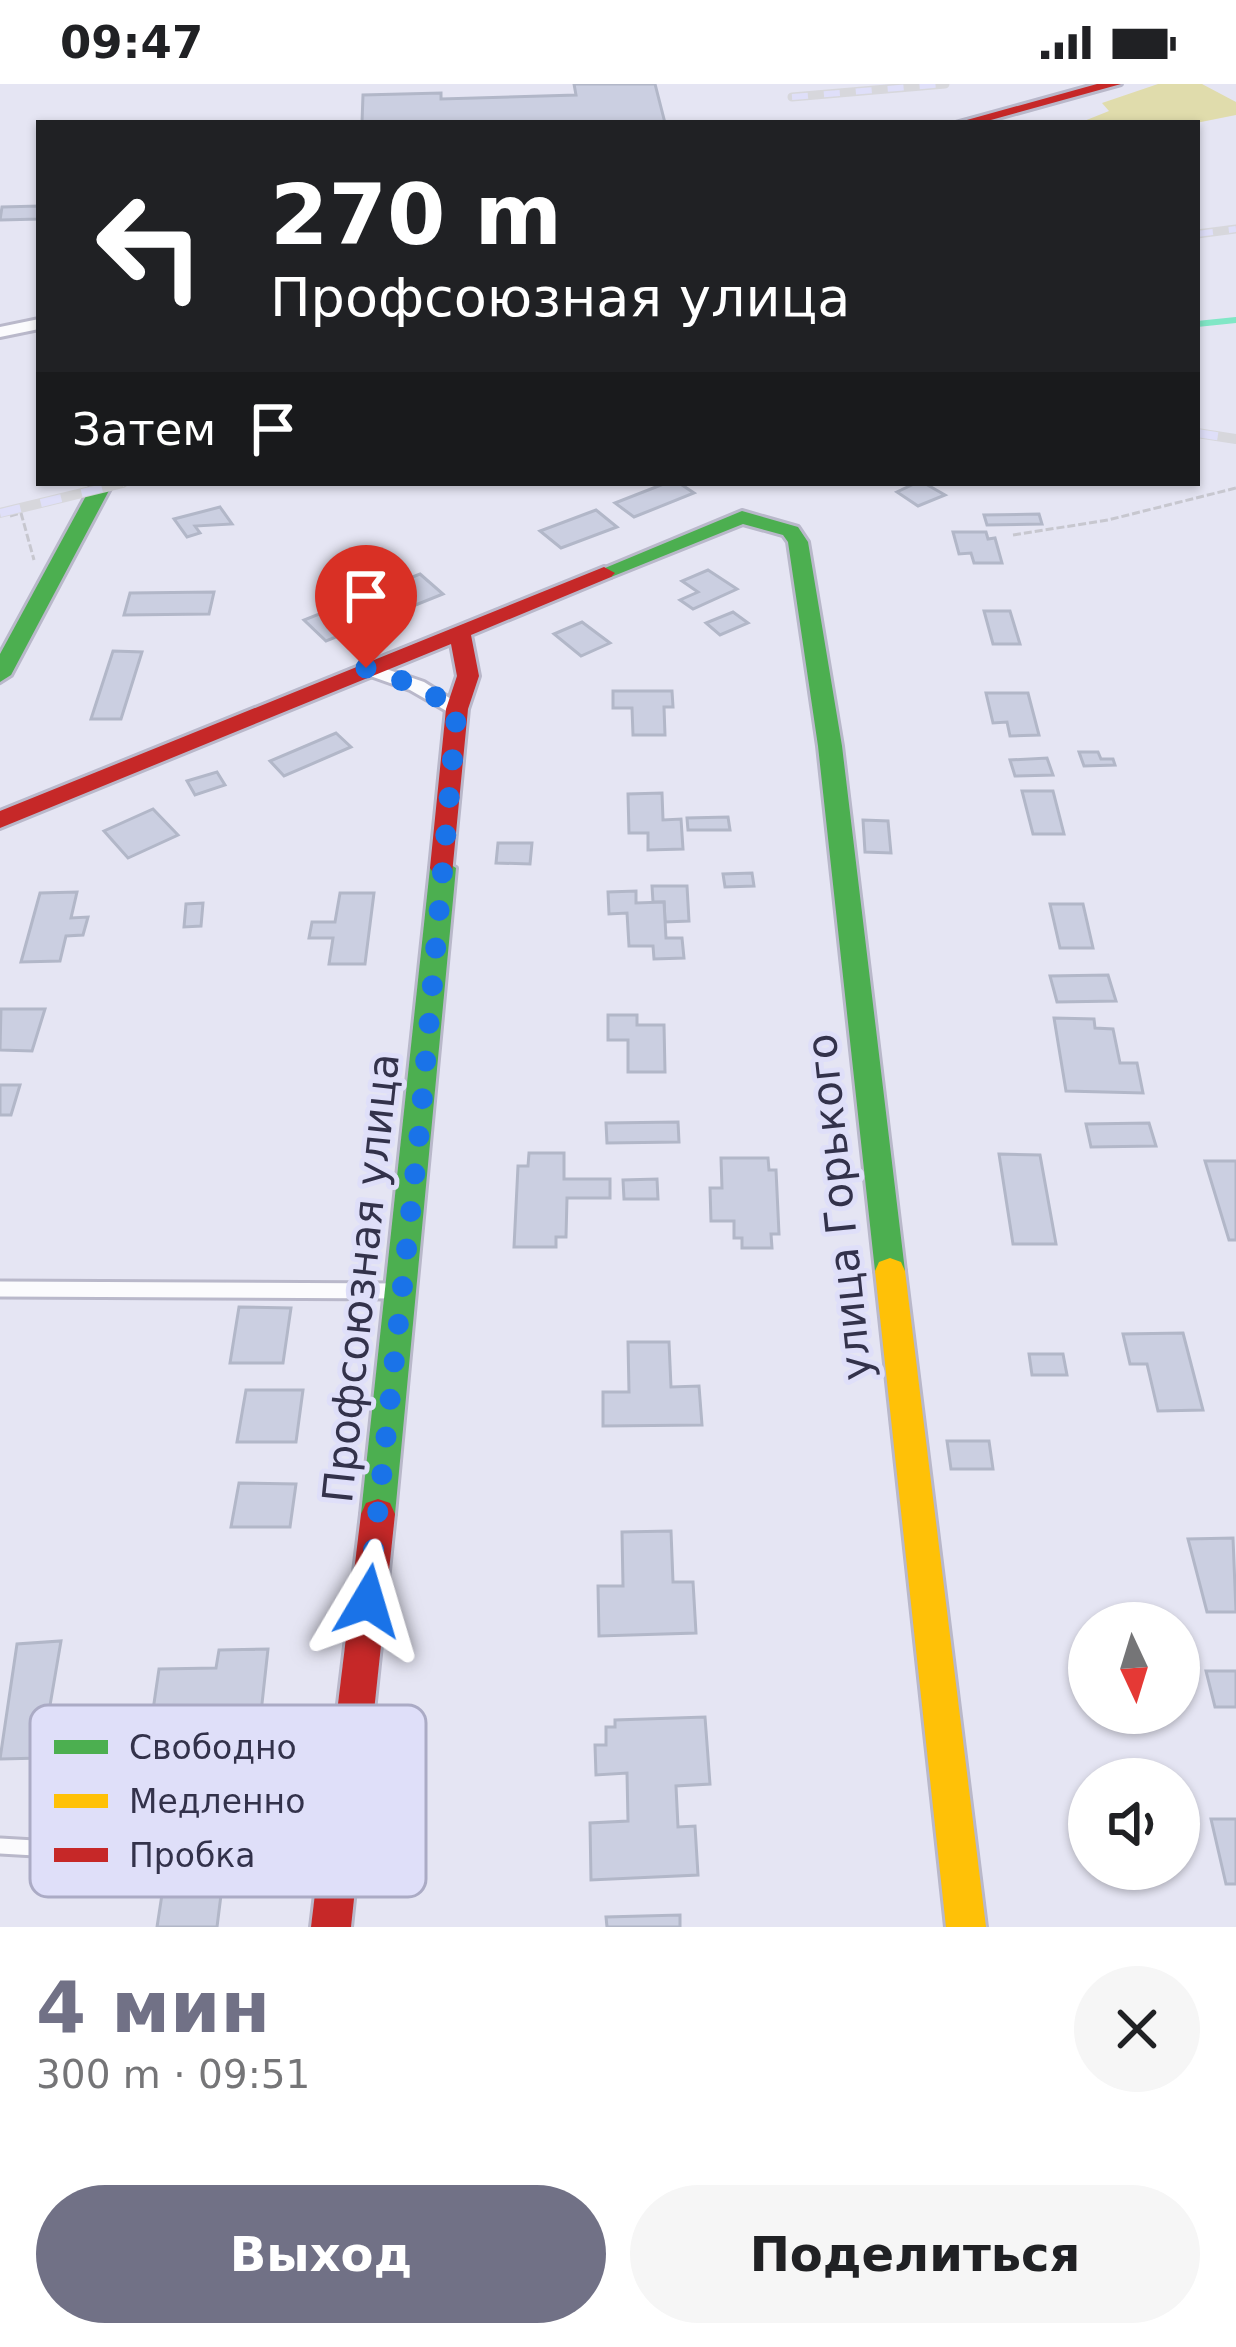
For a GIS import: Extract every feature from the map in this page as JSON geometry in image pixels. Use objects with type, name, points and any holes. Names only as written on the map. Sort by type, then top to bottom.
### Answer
[{"type":"street","points":[[975,120],[1114,84]]},
{"type":"street","points":[[0,332],[36,325]]},
{"type":"street","points":[[0,675],[101,486]]},
{"type":"street","name":"улица Горького","points":[[460,633],[742,517],[781,525],[797,542],[830,746],[966,1927]]},
{"type":"street","points":[[0,820],[460,633]]},
{"type":"street","name":"Профсоюзная улица","points":[[356,1705],[404,1291],[457,709],[468,676],[460,633]]},
{"type":"street","points":[[366,668],[417,686],[457,709]]},
{"type":"street","name":"Профсоюзная улица","points":[[331,1927],[334,1897]]},
{"type":"lane","points":[[0,1289],[404,1291]]},
{"type":"lane","points":[[0,1846],[30,1848]]},
{"type":"path","points":[[1013,535],[1108,520],[1236,488]]},
{"type":"shaded area","points":[[1158,84],[1202,84],[1236,102],[1236,115],[1200,122],[1086,120],[1109,111],[1102,103]]},
{"type":"building","points":[[574,84],[655,84],[664,120],[362,120],[363,95],[441,93],[441,99],[576,95]]},
{"type":"building","points":[[36,206],[36,219],[0,220],[2,207]]},
{"type":"building","points":[[658,486],[684,486],[694,493],[634,517],[615,503]]},
{"type":"building","points":[[929,486],[945,495],[918,506],[897,492]]},
{"type":"building","points":[[220,507],[232,524],[195,526],[200,533],[187,537],[174,519]]},
{"type":"building","points":[[596,510],[617,527],[561,548],[540,531]]},
{"type":"building","points":[[1039,514],[1042,524],[987,525],[984,515]]},
{"type":"building","points":[[953,532],[986,532],[988,539],[995,538],[1002,563],[974,563],[971,553],[959,554]]},
{"type":"building","points":[[708,570],[737,589],[693,609],[680,600],[698,592],[682,581]]},
{"type":"building","points":[[420,574],[443,594],[326,641],[304,620]]},
{"type":"building","points":[[214,592],[209,614],[124,615],[130,593]]},
{"type":"building","points":[[984,611],[1010,611],[1020,644],[993,644]]},
{"type":"building","points":[[733,612],[748,623],[720,635],[706,623]]},
{"type":"building","points":[[582,622],[610,643],[581,656],[554,634]]},
{"type":"building","points":[[113,651],[142,652],[121,719],[91,719]]},
{"type":"building","points":[[613,691],[672,691],[673,707],[664,707],[665,735],[633,735],[632,708],[613,708]]},
{"type":"building","points":[[986,693],[1028,693],[1039,735],[1010,736],[1007,722],[993,723]]},
{"type":"building","points":[[336,733],[351,747],[284,776],[270,761]]},
{"type":"building","points":[[1079,752],[1098,752],[1101,759],[1113,759],[1115,765],[1084,766]]},
{"type":"building","points":[[1047,758],[1053,775],[1015,776],[1010,760]]},
{"type":"building","points":[[217,772],[225,785],[195,795],[187,781]]},
{"type":"building","points":[[1022,791],[1053,791],[1064,834],[1033,834]]},
{"type":"building","points":[[662,793],[663,820],[681,819],[683,849],[648,850],[648,833],[629,833],[628,794]]},
{"type":"building","points":[[153,809],[178,835],[128,858],[104,831]]},
{"type":"building","points":[[728,817],[730,830],[688,830],[687,818]]},
{"type":"building","points":[[863,820],[888,821],[891,853],[865,852]]},
{"type":"building","points":[[498,843],[532,843],[530,864],[496,863]]},
{"type":"building","points":[[752,873],[754,886],[725,887],[723,874]]},
{"type":"building","points":[[652,886],[687,886],[689,921],[665,922],[664,902],[653,902]]},
{"type":"building","points":[[636,891],[636,903],[664,902],[666,938],[682,938],[684,958],[654,959],[653,946],[629,946],[627,913],[609,914],[608,892]]},
{"type":"building","points":[[77,892],[71,918],[88,917],[83,935],[66,936],[60,961],[21,962],[40,893]]},
{"type":"building","points":[[340,893],[374,893],[365,964],[329,964],[333,938],[309,938],[312,922],[335,922]]},
{"type":"building","points":[[203,903],[201,926],[184,927],[186,904]]},
{"type":"building","points":[[1050,904],[1083,904],[1093,948],[1060,948]]},
{"type":"building","points":[[1108,975],[1116,1001],[1057,1002],[1050,976]]},
{"type":"building","points":[[1,1009],[45,1009],[32,1051],[0,1050]]},
{"type":"building","points":[[608,1015],[637,1015],[637,1025],[664,1025],[665,1072],[628,1072],[628,1040],[608,1040]]},
{"type":"building","points":[[1054,1018],[1094,1019],[1095,1028],[1113,1029],[1120,1063],[1137,1063],[1143,1093],[1066,1091]]},
{"type":"building","points":[[0,1085],[20,1085],[11,1115],[0,1115]]},
{"type":"building","points":[[678,1122],[679,1142],[607,1143],[606,1123]]},
{"type":"building","points":[[1149,1123],[1156,1146],[1091,1147],[1086,1124]]},
{"type":"building","points":[[529,1153],[564,1153],[564,1179],[610,1179],[610,1198],[567,1198],[566,1237],[556,1237],[556,1247],[514,1247],[518,1166],[528,1166]]},
{"type":"building","points":[[999,1154],[1040,1155],[1056,1244],[1013,1244]]},
{"type":"building","points":[[721,1158],[768,1158],[769,1170],[776,1170],[779,1234],[771,1234],[772,1248],[742,1248],[742,1238],[734,1238],[734,1221],[711,1221],[710,1188],[722,1188]]},
{"type":"building","points":[[1205,1161],[1236,1161],[1236,1240],[1229,1240]]},
{"type":"building","points":[[657,1179],[658,1199],[624,1199],[623,1180]]},
{"type":"building","points":[[239,1307],[291,1308],[283,1363],[230,1363]]},
{"type":"building","points":[[1183,1333],[1203,1410],[1158,1411],[1147,1364],[1130,1364],[1123,1334]]},
{"type":"building","points":[[628,1342],[669,1342],[671,1387],[699,1386],[702,1425],[603,1426],[603,1392],[629,1392]]},
{"type":"building","points":[[1029,1354],[1063,1354],[1067,1375],[1032,1375]]},
{"type":"building","points":[[246,1390],[303,1390],[296,1442],[237,1442]]},
{"type":"building","points":[[947,1441],[989,1441],[993,1469],[951,1469]]},
{"type":"building","points":[[239,1483],[296,1484],[290,1527],[231,1527]]},
{"type":"building","points":[[671,1531],[673,1582],[693,1582],[696,1633],[599,1636],[598,1586],[623,1586],[622,1532]]},
{"type":"building","points":[[1233,1538],[1236,1612],[1207,1612],[1188,1539]]},
{"type":"building","points":[[61,1641],[50,1705],[30,1705],[30,1758],[0,1759],[17,1644]]},
{"type":"building","points":[[268,1649],[262,1705],[154,1705],[159,1669],[216,1668],[219,1650]]},
{"type":"building","points":[[1206,1671],[1236,1671],[1236,1707],[1215,1707]]},
{"type":"building","points":[[705,1717],[710,1784],[676,1786],[678,1827],[695,1826],[698,1875],[591,1880],[590,1823],[628,1821],[627,1773],[596,1775],[595,1745],[606,1745],[606,1727],[615,1727],[615,1720]]},
{"type":"building","points":[[1211,1819],[1236,1819],[1236,1884],[1226,1884]]},
{"type":"building","points":[[162,1897],[221,1897],[217,1927],[157,1927]]},
{"type":"building","points":[[680,1915],[680,1927],[607,1927],[606,1917]]},
{"type":"waterway","points":[[1200,324],[1236,320]]},
{"type":"railway","points":[[792,97],[945,84]]},
{"type":"railway","points":[[1200,234],[1236,229]]},
{"type":"railway","points":[[1200,433],[1236,439]]},
{"type":"railway","points":[[0,513],[111,486]]},
{"type":"traffic: fast","points":[[0,675],[101,486]]},
{"type":"traffic: fast","points":[[604,573],[742,517],[791,531],[798,542],[830,746],[890,1271]]},
{"type":"traffic: fast","points":[[378,1514],[443,868]]},
{"type":"traffic: slow","points":[[890,1271],[966,1927]]},
{"type":"traffic: jam","points":[[975,120],[1114,84]]},
{"type":"traffic: jam","points":[[0,820],[604,573]]},
{"type":"traffic: jam","points":[[443,868],[457,709],[468,676],[460,633]]},
{"type":"traffic: jam","points":[[356,1705],[378,1514]]},
{"type":"traffic: jam","points":[[331,1927],[334,1897]]},
{"type":"route","points":[[366,668],[417,686],[457,709],[404,1291],[368,1601]]}]
